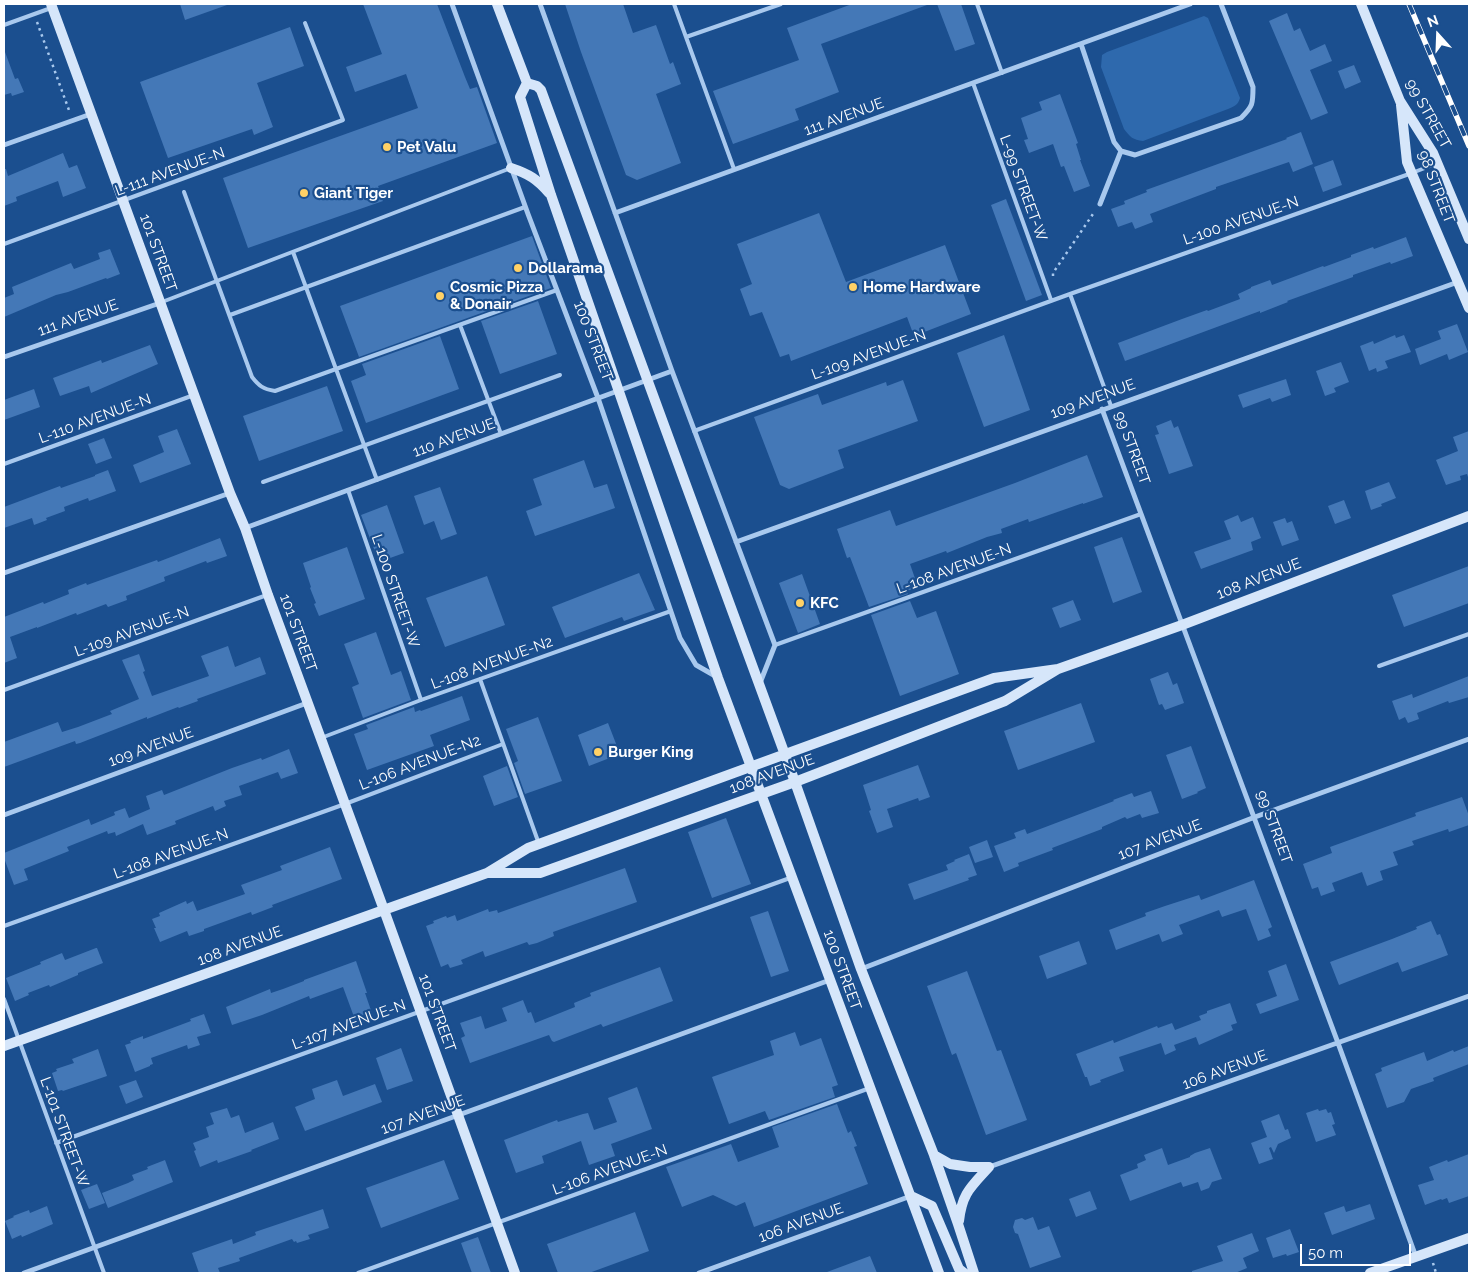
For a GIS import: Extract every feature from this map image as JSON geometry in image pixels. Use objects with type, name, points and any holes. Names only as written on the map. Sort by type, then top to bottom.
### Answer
[{"type":"street","name":"100 STREET","points":[[452,4],[525,207],[598,398],[680,638],[696,665],[718,678]]},
{"type":"street","name":"100 STREET","points":[[498,4],[527,83],[520,97],[551,195],[718,678],[939,1273]]},
{"type":"street","points":[[540,4],[672,371],[775,645],[759,685]]},
{"type":"street","name":"111 AVENUE","points":[[615,212],[1190,4]]},
{"type":"street","points":[[1081,44],[1114,142],[1121,151],[1135,155],[1241,118],[1250,109],[1253,99],[1253,87],[1221,4]]},
{"type":"street","name":"99 STREET","points":[[1360,4],[1400,101],[1433,153],[1469,239]]},
{"type":"street","name":"101 STREET","points":[[51,6],[230,493],[245,528],[515,1273]]},
{"type":"street","name":"100 STREET","points":[[527,83],[537,86],[541,90],[795,782],[861,969],[934,1155],[974,1273]]},
{"type":"street","name":"98 STREET","points":[[1400,101],[1407,162],[1469,308]]},
{"type":"street","points":[[4,145],[91,114]]},
{"type":"street","points":[[1100,204],[1121,151]]},
{"type":"street","points":[[511,168],[536,179],[551,195]]},
{"type":"street","name":"109 AVENUE","points":[[736,542],[1459,282]]},
{"type":"street","name":"111 AVENUE","points":[[4,357],[160,302]]},
{"type":"street","name":"110 AVENUE","points":[[245,528],[672,371]]},
{"type":"street","name":"99 STREET","points":[[1102,409],[1416,1257]]},
{"type":"street","points":[[4,573],[230,493]]},
{"type":"street","name":"108 AVENUE","points":[[487,873],[540,873],[795,782],[1005,701],[1058,670],[1469,516]]},
{"type":"street","name":"108 AVENUE","points":[[4,1046],[487,873],[528,848],[994,678],[1058,670]]},
{"type":"street","name":"109 AVENUE","points":[[4,815],[308,703]]},
{"type":"street","name":"107 AVENUE","points":[[861,969],[1254,817],[1469,740]]},
{"type":"street","name":"107 AVENUE","points":[[24,1273],[830,980]]},
{"type":"street","name":"106 AVENUE","points":[[989,1167],[1469,996]]},
{"type":"street","points":[[934,1155],[950,1164],[989,1167]]},
{"type":"street","points":[[958,1224],[960,1206],[966,1193],[989,1167]]},
{"type":"street","points":[[911,1196],[932,1206],[960,1269],[964,1273]]},
{"type":"street","name":"106 AVENUE","points":[[699,1273],[911,1196]]},
{"type":"street","points":[[1370,1273],[1469,1238]]},
{"type":"lane","points":[[674,4],[734,170]]},
{"type":"lane","points":[[686,38],[781,4]]},
{"type":"lane","points":[[977,4],[1002,73]]},
{"type":"lane","points":[[4,25],[51,6]]},
{"type":"lane","name":"L-111 AVENUE-N","points":[[4,244],[343,120],[305,23]]},
{"type":"lane","name":"L-99 STREET-W","points":[[973,83],[1051,300]]},
{"type":"lane","name":"L-100 AVENUE-N","points":[[1051,300],[1438,163]]},
{"type":"lane","points":[[160,302],[511,168]]},
{"type":"lane","points":[[184,192],[252,376],[258,385],[264,389],[275,391],[557,290]]},
{"type":"lane","points":[[230,315],[525,207]]},
{"type":"lane","points":[[293,252],[377,480]]},
{"type":"lane","points":[[1070,294],[1111,406]]},
{"type":"lane","name":"L-109 AVENUE-N","points":[[694,431],[1051,300]]},
{"type":"lane","points":[[460,325],[501,434]]},
{"type":"lane","points":[[263,482],[560,375]]},
{"type":"lane","name":"L-110 AVENUE-N","points":[[4,464],[194,395]]},
{"type":"lane","name":"L-100 STREET-W","points":[[348,490],[421,700]]},
{"type":"lane","name":"L-108 AVENUE-N","points":[[775,645],[1141,514]]},
{"type":"lane","name":"L-109 AVENUE-N","points":[[4,690],[268,595]]},
{"type":"lane","name":"L-108 AVENUE-N2","points":[[321,738],[421,700],[671,611]]},
{"type":"lane","points":[[1379,666],[1469,634]]},
{"type":"lane","points":[[480,679],[539,844]]},
{"type":"lane","name":"L-106 AVENUE-N2","points":[[345,804],[503,744]]},
{"type":"lane","name":"L-108 AVENUE-N","points":[[4,926],[345,804]]},
{"type":"lane","name":"L-107 AVENUE-N","points":[[56,1143],[792,878]]},
{"type":"lane","name":"L-101 STREET-W","points":[[4,999],[104,1273]]},
{"type":"lane","name":"L-106 AVENUE-N","points":[[358,1273],[870,1088]]},
{"type":"path","points":[[35,14],[73,120]]},
{"type":"path","points":[[1051,300],[1053,273],[1100,204]]},
{"type":"shaded area","points":[[1204,16],[1208,18],[1240,98],[1238,102],[1228,109],[1143,141],[1132,138],[1124,129],[1101,67],[1102,55]]},
{"type":"building","points":[[180,4],[226,4],[227,5],[185,20]]},
{"type":"building","points":[[363,4],[437,4],[470,89],[477,87],[497,143],[378,186],[383,201],[248,248],[223,178],[418,108],[406,74],[355,92],[346,67],[382,54]]},
{"type":"building","points":[[565,4],[623,4],[633,33],[656,25],[670,64],[673,62],[681,84],[656,94],[681,163],[637,180],[626,175]]},
{"type":"building","points":[[852,4],[927,5],[821,44],[839,92],[795,109],[799,120],[733,144],[713,91],[799,60],[787,28]]},
{"type":"building","points":[[937,4],[961,4],[975,44],[955,51]]},
{"type":"building","points":[[1287,13],[1294,31],[1300,28],[1310,51],[1325,44],[1332,61],[1310,70],[1328,113],[1311,120],[1269,21]]},
{"type":"building","points":[[290,27],[304,66],[257,83],[273,127],[254,135],[252,129],[168,158],[140,82]]},
{"type":"building","points":[[4,52],[15,79],[18,78],[24,92],[12,96],[11,93],[4,95]]},
{"type":"building","points":[[1354,65],[1361,82],[1345,89],[1338,71]]},
{"type":"building","points":[[1060,94],[1078,143],[1076,144],[1080,160],[1090,186],[1074,192],[1064,166],[1061,167],[1053,144],[1029,153],[1024,140],[1028,139],[1021,118],[1042,110],[1039,102]]},
{"type":"building","points":[[1301,132],[1313,164],[1293,172],[1289,162],[1216,187],[1216,189],[1150,214],[1153,222],[1135,229],[1132,222],[1118,227],[1111,209],[1125,204],[1124,201],[1147,192],[1146,190],[1287,139]]},
{"type":"building","points":[[63,153],[69,168],[77,165],[86,188],[63,197],[58,181],[16,197],[17,201],[4,206],[4,169],[6,169],[8,176]]},
{"type":"building","points":[[1333,160],[1342,185],[1323,192],[1314,167]]},
{"type":"building","points":[[1006,199],[1042,295],[1026,301],[991,205]]},
{"type":"building","name":"Home Hardware","points":[[819,213],[846,282],[945,245],[971,314],[914,336],[907,317],[791,361],[789,354],[780,357],[762,312],[750,316],[740,289],[752,284],[737,244]]},
{"type":"building","points":[[532,236],[551,288],[359,357],[340,306]]},
{"type":"building","points":[[1406,237],[1413,256],[1353,275],[1353,277],[1260,313],[1260,311],[1125,361],[1118,343],[1240,299],[1238,294],[1270,280],[1272,285],[1351,257],[1351,255],[1373,247],[1374,249]]},
{"type":"building","points":[[110,249],[120,274],[56,295],[4,317],[4,298],[14,294],[12,287],[71,263],[74,269],[100,259],[98,253]]},
{"type":"building","points":[[538,301],[557,354],[500,374],[481,321]]},
{"type":"building","points":[[1457,324],[1468,352],[1449,360],[1447,354],[1420,365],[1415,349],[1441,339],[1438,331]]},
{"type":"building","points":[[1004,335],[1030,410],[984,427],[957,353]]},
{"type":"building","points":[[1395,335],[1396,338],[1404,335],[1411,352],[1385,361],[1388,368],[1377,372],[1376,368],[1369,371],[1360,346],[1373,341],[1374,344]]},
{"type":"building","points":[[440,336],[459,389],[366,423],[351,381],[366,375],[362,364]]},
{"type":"building","points":[[150,345],[158,364],[91,393],[89,386],[60,396],[53,378],[101,360],[102,363]]},
{"type":"building","points":[[1341,362],[1349,382],[1334,388],[1336,392],[1325,396],[1316,371]]},
{"type":"building","points":[[1286,379],[1291,395],[1272,402],[1270,398],[1243,408],[1238,395]]},
{"type":"building","points":[[903,380],[918,421],[838,450],[844,468],[789,489],[780,485],[754,417],[818,394],[822,405],[886,382],[887,386]]},
{"type":"building","points":[[327,386],[343,431],[259,461],[243,416]]},
{"type":"building","points":[[34,389],[40,407],[4,420],[4,400]]},
{"type":"building","points":[[1171,420],[1174,428],[1178,426],[1193,466],[1169,474],[1155,435],[1159,434],[1156,426]]},
{"type":"building","points":[[177,429],[191,464],[140,483],[133,465],[164,452],[158,436]]},
{"type":"building","points":[[1469,431],[1469,477],[1467,474],[1460,476],[1461,480],[1446,485],[1436,460],[1458,451],[1453,437]]},
{"type":"building","points":[[104,438],[112,458],[96,464],[88,444]]},
{"type":"building","points":[[1087,455],[1103,497],[1029,522],[1028,519],[1001,529],[1002,533],[910,564],[918,587],[907,591],[908,594],[869,607],[850,557],[847,558],[837,529],[890,510],[896,526]]},
{"type":"building","points":[[584,460],[594,488],[607,484],[615,508],[535,536],[526,511],[542,505],[533,479]]},
{"type":"building","points":[[108,470],[116,491],[89,501],[88,498],[64,507],[65,511],[34,525],[32,518],[4,528],[4,507]]},
{"type":"building","points":[[1389,482],[1396,498],[1371,510],[1365,491]]},
{"type":"building","points":[[440,487],[457,534],[441,540],[434,521],[424,525],[414,496]]},
{"type":"building","points":[[1344,500],[1351,518],[1335,524],[1328,506]]},
{"type":"building","points":[[387,505],[404,553],[379,562],[361,515]]},
{"type":"building","points":[[1238,515],[1241,522],[1253,517],[1261,538],[1251,542],[1253,550],[1201,569],[1194,552],[1231,539],[1224,521]]},
{"type":"building","points":[[1285,518],[1287,523],[1292,521],[1299,540],[1282,546],[1273,522]]},
{"type":"building","points":[[1122,537],[1142,592],[1113,603],[1094,547]]},
{"type":"building","points":[[220,538],[227,556],[207,563],[206,561],[164,577],[165,581],[126,596],[127,600],[108,607],[106,604],[77,615],[76,613],[10,637],[17,658],[4,663],[4,617],[69,594],[68,590],[86,583],[87,585],[157,560],[158,562]]},
{"type":"building","points":[[347,547],[365,599],[319,616],[303,563]]},
{"type":"building","points":[[1469,566],[1469,603],[1404,627],[1392,595]]},
{"type":"building","points":[[639,573],[655,610],[624,621],[622,617],[565,638],[552,607]]},
{"type":"building","name":"KFC","points":[[802,574],[820,624],[798,633],[779,583]]},
{"type":"building","points":[[487,576],[505,625],[445,647],[426,598]]},
{"type":"building","points":[[1073,600],[1081,620],[1060,628],[1052,608]]},
{"type":"building","points":[[910,601],[917,618],[936,611],[959,674],[900,696],[871,615]]},
{"type":"building","points":[[376,632],[391,675],[401,671],[411,700],[363,718],[352,687],[359,684],[344,644]]},
{"type":"building","points":[[228,646],[235,667],[260,657],[266,674],[197,699],[198,701],[179,708],[147,719],[147,717],[80,743],[76,744],[75,741],[4,767],[4,742],[58,722],[62,732],[78,727],[112,714],[110,711],[139,699],[122,660],[139,654],[145,671],[143,672],[152,696],[209,676],[201,656]]},
{"type":"building","points":[[1168,672],[1173,685],[1177,683],[1184,703],[1165,710],[1162,704],[1159,705],[1150,679]]},
{"type":"building","points":[[1469,676],[1469,697],[1449,703],[1448,701],[1417,713],[1419,719],[1408,723],[1405,717],[1399,720],[1392,701],[1412,694],[1413,698]]},
{"type":"building","points":[[462,696],[470,720],[430,735],[434,746],[367,770],[354,734],[368,729],[366,725],[414,707],[415,712],[421,711]]},
{"type":"building","points":[[1081,703],[1095,742],[1018,770],[1004,731]]},
{"type":"building","points":[[538,717],[562,781],[525,794],[514,763],[518,761],[506,729]]},
{"type":"building","points":[[608,723],[620,754],[589,766],[578,735]]},
{"type":"building","points":[[1191,746],[1206,788],[1182,799],[1166,755]]},
{"type":"building","points":[[289,749],[298,773],[281,779],[278,772],[239,786],[242,795],[224,801],[226,806],[215,811],[213,806],[175,821],[176,824],[147,835],[143,824],[116,836],[115,832],[108,834],[107,831],[67,847],[69,851],[24,869],[28,880],[14,885],[4,853],[89,819],[91,825],[115,815],[114,812],[125,808],[129,818],[150,809],[146,796],[162,790],[164,795],[232,768],[261,758],[262,760]]},
{"type":"building","points":[[918,765],[930,797],[919,801],[918,798],[887,809],[893,827],[877,833],[869,811],[871,810],[863,785]]},
{"type":"building","points":[[507,766],[518,797],[494,806],[483,776]]},
{"type":"building","points":[[1151,791],[1159,813],[1142,818],[1140,814],[1127,819],[1125,817],[1102,827],[1102,829],[1018,863],[1019,866],[1004,872],[994,846],[1016,838],[1014,833],[1025,829],[1027,834],[1132,793],[1134,797]]},
{"type":"building","points":[[1462,797],[1469,816],[1469,825],[1449,832],[1448,829],[1412,841],[1414,845],[1393,852],[1398,865],[1380,871],[1383,880],[1367,886],[1362,872],[1332,883],[1335,891],[1321,896],[1318,887],[1312,889],[1303,864],[1332,853],[1330,847],[1416,816],[1415,813]]},
{"type":"building","points":[[726,818],[751,884],[712,898],[688,832]]},
{"type":"building","points":[[987,840],[993,857],[975,863],[969,847]]},
{"type":"building","points":[[330,847],[342,879],[272,905],[273,907],[252,915],[251,912],[189,936],[187,931],[160,942],[152,919],[160,916],[159,913],[186,901],[187,904],[193,901],[197,911],[245,894],[241,885],[282,870],[280,866]]},
{"type":"building","points":[[969,854],[977,875],[968,878],[969,880],[914,900],[908,884],[948,870],[946,865]]},
{"type":"building","points":[[625,868],[637,902],[553,932],[554,936],[537,943],[529,945],[527,942],[485,957],[483,951],[461,960],[463,964],[450,968],[448,964],[441,967],[426,926],[434,923],[433,921],[455,915],[457,921],[488,909],[489,912],[497,910],[498,913]]},
{"type":"building","points":[[1254,880],[1272,927],[1268,929],[1271,936],[1258,941],[1246,909],[1222,917],[1219,910],[1179,925],[1183,934],[1162,942],[1159,934],[1116,950],[1109,930],[1146,916],[1145,913],[1165,906],[1199,895],[1201,900]]},
{"type":"building","points":[[768,911],[789,971],[771,977],[750,917]]},
{"type":"building","points":[[1431,921],[1437,935],[1440,934],[1448,955],[1402,972],[1398,962],[1339,985],[1330,962],[1417,929],[1416,927]]},
{"type":"building","points":[[1079,941],[1087,964],[1047,979],[1039,956]]},
{"type":"building","points":[[97,948],[103,963],[50,987],[49,985],[28,993],[29,995],[15,1001],[6,978],[62,953],[65,960]]},
{"type":"building","points":[[356,961],[374,1019],[357,1025],[343,987],[310,999],[309,996],[232,1025],[226,1007],[270,989],[271,993]]},
{"type":"building","points":[[1286,964],[1299,1000],[1260,1014],[1256,1004],[1277,996],[1268,971]]},
{"type":"building","points":[[660,967],[673,1001],[603,1027],[601,1024],[554,1042],[549,1035],[470,1063],[461,1038],[465,1036],[460,1023],[481,1016],[485,1029],[507,1021],[502,1008],[523,1000],[528,1013],[531,1012],[535,1023],[575,1007],[574,1003],[591,996],[590,993]]},
{"type":"building","points":[[967,971],[997,1051],[1001,1050],[1027,1120],[986,1135],[956,1053],[952,1055],[927,986]]},
{"type":"building","points":[[1230,1003],[1237,1023],[1231,1025],[1233,1030],[1199,1045],[1196,1037],[1174,1045],[1176,1050],[1165,1055],[1161,1043],[1119,1057],[1124,1071],[1090,1086],[1087,1077],[1085,1077],[1076,1054],[1113,1040],[1114,1043],[1157,1026],[1158,1028],[1172,1023],[1175,1030],[1201,1020],[1199,1016],[1207,1013],[1207,1011]]},
{"type":"building","points":[[204,1014],[211,1033],[197,1037],[200,1045],[188,1049],[187,1045],[151,1058],[153,1064],[135,1072],[125,1045],[131,1043],[130,1041],[143,1036],[143,1039],[191,1021],[190,1019]]},
{"type":"building","points":[[795,1032],[800,1046],[821,1038],[838,1085],[832,1087],[835,1097],[769,1120],[765,1111],[729,1124],[712,1077],[774,1055],[770,1041]]},
{"type":"building","points":[[1469,1046],[1469,1064],[1433,1078],[1434,1081],[1411,1089],[1404,1102],[1387,1108],[1375,1074],[1382,1071],[1381,1068],[1424,1052],[1427,1061],[1453,1050],[1454,1052]]},
{"type":"building","points":[[401,1048],[413,1081],[387,1090],[376,1058]]},
{"type":"building","points":[[98,1049],[107,1076],[58,1091],[52,1073],[57,1071],[56,1069],[74,1063],[72,1059]]},
{"type":"building","points":[[136,1080],[143,1097],[126,1104],[119,1086]]},
{"type":"building","points":[[337,1080],[343,1096],[375,1084],[382,1102],[305,1131],[295,1107],[315,1099],[312,1089]]},
{"type":"building","points":[[637,1087],[652,1129],[611,1144],[615,1156],[589,1165],[581,1141],[542,1156],[544,1163],[516,1173],[504,1140],[557,1120],[558,1122],[588,1113],[594,1130],[617,1122],[608,1098]]},
{"type":"building","points":[[837,1104],[848,1133],[851,1131],[857,1146],[854,1147],[868,1184],[754,1227],[745,1202],[736,1206],[713,1195],[682,1207],[666,1167],[731,1144],[738,1162],[779,1147],[772,1127]]},
{"type":"building","points":[[227,1108],[231,1118],[239,1115],[245,1133],[273,1122],[279,1139],[252,1151],[218,1163],[217,1160],[200,1167],[193,1143],[209,1137],[206,1127],[214,1124],[210,1113]]},
{"type":"building","points":[[1318,1109],[1319,1111],[1326,1109],[1328,1113],[1331,1112],[1335,1124],[1332,1125],[1336,1135],[1316,1142],[1306,1113]]},
{"type":"building","points":[[1279,1114],[1285,1130],[1288,1129],[1291,1138],[1278,1144],[1274,1153],[1271,1147],[1269,1148],[1273,1159],[1259,1164],[1251,1143],[1267,1137],[1261,1121]]},
{"type":"building","points":[[1162,1148],[1168,1165],[1210,1148],[1222,1179],[1212,1182],[1209,1188],[1201,1191],[1198,1182],[1183,1187],[1181,1182],[1130,1201],[1120,1175],[1138,1168],[1137,1164],[1146,1160],[1144,1155]]},
{"type":"building","points":[[1469,1154],[1469,1196],[1449,1203],[1447,1198],[1425,1205],[1418,1185],[1434,1180],[1429,1167]]},
{"type":"building","points":[[165,1160],[173,1182],[108,1208],[102,1193],[134,1180],[132,1175]]},
{"type":"building","points":[[444,1160],[459,1199],[381,1228],[366,1188]]},
{"type":"building","points":[[97,1184],[105,1203],[89,1209],[81,1190]]},
{"type":"building","points":[[1090,1191],[1097,1209],[1076,1217],[1069,1199]]},
{"type":"building","points":[[1370,1204],[1375,1219],[1332,1235],[1324,1213],[1344,1206],[1346,1212]]},
{"type":"building","points":[[47,1206],[53,1224],[22,1237],[21,1235],[12,1239],[5,1221],[29,1210],[30,1213]]},
{"type":"building","points":[[323,1209],[329,1228],[308,1235],[310,1239],[297,1243],[292,1239],[239,1258],[240,1261],[218,1268],[220,1273],[199,1273],[192,1253],[232,1239],[233,1244],[256,1235],[255,1232]]},
{"type":"building","points":[[635,1212],[649,1251],[589,1273],[558,1273],[547,1244]]},
{"type":"building","points":[[1033,1217],[1038,1230],[1049,1226],[1061,1257],[1030,1268],[1018,1234],[1015,1233],[1013,1227],[1015,1220],[1022,1218],[1025,1220]]},
{"type":"building","points":[[1290,1229],[1299,1252],[1273,1258],[1266,1238]]},
{"type":"building","points":[[1252,1233],[1259,1251],[1243,1258],[1247,1268],[1235,1273],[1192,1273],[1192,1271],[1223,1261],[1217,1246]]},
{"type":"building","points":[[478,1237],[491,1273],[472,1273],[461,1243]]},
{"type":"building","points":[[870,1256],[877,1273],[827,1273],[827,1272]]},
{"type":"railway","points":[[1409,4],[1469,146]]},
{"type":"place","name":"Pet Valu","points":[[387,147]]},
{"type":"place","name":"Giant Tiger","points":[[304,193]]},
{"type":"place","name":"Dollarama","points":[[518,268]]},
{"type":"place","name":"Home Hardware","points":[[853,287]]},
{"type":"place","name":"Cosmic Pizza & Donair","points":[[440,296]]},
{"type":"place","name":"KFC","points":[[800,603]]},
{"type":"place","name":"Burger King","points":[[598,752]]}]
